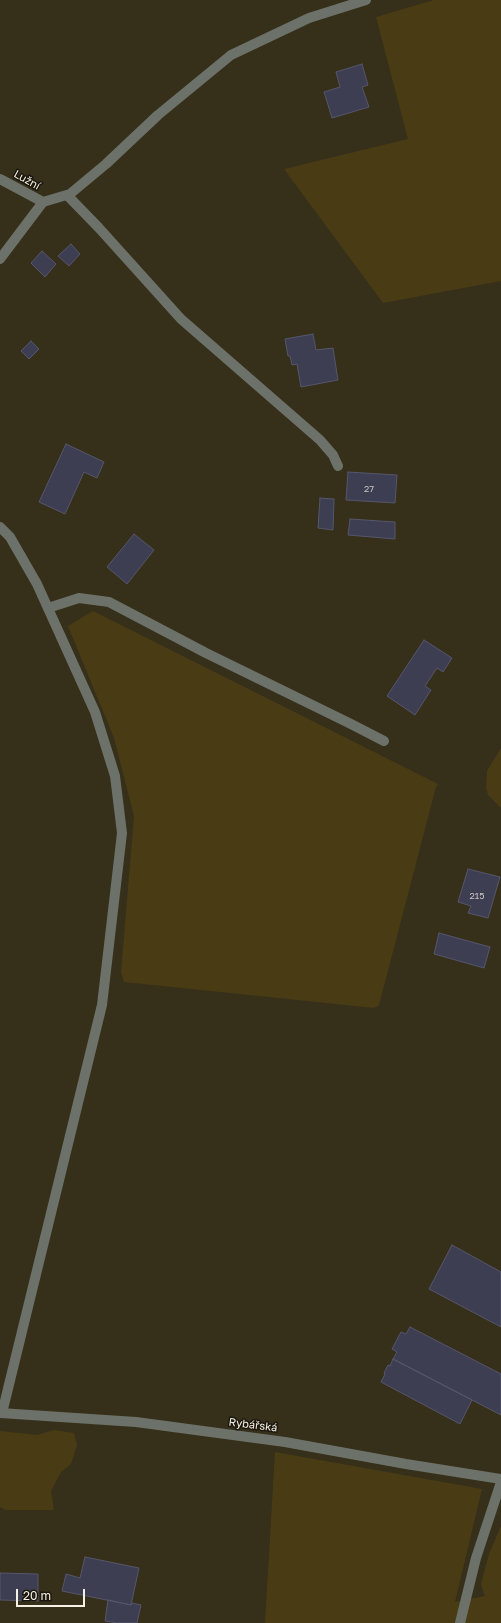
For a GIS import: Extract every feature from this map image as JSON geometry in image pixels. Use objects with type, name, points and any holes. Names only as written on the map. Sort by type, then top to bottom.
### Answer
[{"type":"street","points":[[0,259],[42,202],[70,194],[106,164],[158,114],[231,55],[309,18],[366,0]]},
{"type":"street","name":"Lužní","points":[[0,178],[42,202]]},
{"type":"street","points":[[67,194],[100,228],[181,319],[320,440],[333,455],[338,466]]},
{"type":"street","points":[[0,527],[10,537],[37,584],[95,712],[115,776],[122,833],[102,1005],[1,1413]]},
{"type":"street","points":[[48,608],[79,598],[109,602],[350,723],[384,742]]},
{"type":"street","name":"Rybářská","points":[[1,1413],[136,1422],[285,1442],[406,1464],[501,1479]]},
{"type":"street","points":[[460,1623],[476,1558],[501,1482]]},
{"type":"shaded area","points":[[434,0],[501,0],[501,281],[383,303],[284,169],[408,139],[376,17]]},
{"type":"shaded area","points":[[93,611],[438,784],[379,1005],[374,1008],[124,982],[121,972],[134,816],[114,738],[68,626]]},
{"type":"shaded area","points":[[501,748],[501,808],[488,795],[486,788],[487,771]]},
{"type":"shaded area","points":[[54,1430],[74,1433],[77,1445],[71,1464],[61,1472],[51,1491],[54,1510],[6,1510],[0,1507],[0,1431],[37,1435]]},
{"type":"shaded area","points":[[275,1452],[482,1489],[455,1602],[485,1596],[481,1584],[489,1554],[501,1526],[501,1623],[265,1623]]},
{"type":"building","points":[[362,64],[368,85],[362,87],[369,107],[332,118],[324,92],[340,87],[336,72]]},
{"type":"building","points":[[71,244],[80,254],[69,266],[58,256]]},
{"type":"building","points":[[42,251],[56,264],[45,277],[31,263]]},
{"type":"building","points":[[313,334],[316,350],[333,348],[338,380],[301,387],[297,364],[292,365],[290,356],[288,356],[285,339]]},
{"type":"building","points":[[31,341],[39,349],[29,359],[21,351]]},
{"type":"building","points":[[66,444],[104,462],[97,478],[84,472],[65,514],[39,502]]},
{"type":"building","points":[[348,472],[397,475],[395,503],[346,500]]},
{"type":"building","points":[[320,498],[334,499],[333,530],[318,528]]},
{"type":"building","points":[[350,519],[395,522],[395,539],[348,535]]},
{"type":"building","points":[[134,534],[154,550],[127,584],[107,567]]},
{"type":"building","points":[[424,640],[452,658],[443,672],[437,668],[425,686],[431,690],[415,715],[387,696]]},
{"type":"building","points":[[468,869],[500,877],[488,918],[468,913],[471,906],[458,902]]},
{"type":"building","points":[[439,933],[490,947],[484,968],[434,954]]},
{"type":"building","points":[[452,1245],[501,1272],[501,1327],[429,1289]]},
{"type":"building","points":[[410,1327],[501,1374],[501,1415],[393,1359],[397,1352],[392,1349],[401,1332],[406,1334]]},
{"type":"building","points":[[393,1359],[472,1400],[460,1424],[381,1382],[388,1365],[390,1366]]},
{"type":"building","points":[[85,1557],[139,1568],[131,1605],[62,1591],[66,1574],[80,1578]]},
{"type":"building","points":[[0,1573],[38,1574],[38,1601],[0,1600]]},
{"type":"building","points":[[108,1600],[131,1605],[132,1603],[141,1605],[137,1623],[105,1621]]}]
